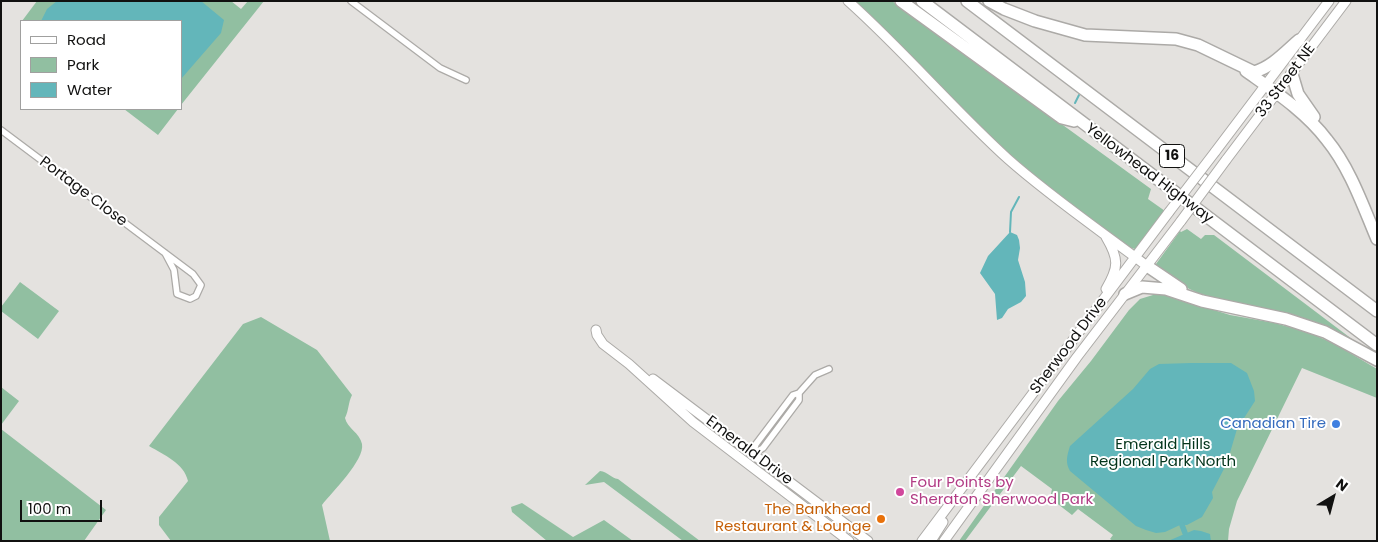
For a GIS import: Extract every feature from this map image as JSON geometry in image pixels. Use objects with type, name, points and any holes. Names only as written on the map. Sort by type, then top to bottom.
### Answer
[{"type":"highway","points":[[901,1],[1062,118],[1081,123]]},
{"type":"highway","name":"Yellowhead Highway","points":[[922,1],[1377,345]]},
{"type":"highway","name":"Yellowhead Highway","points":[[967,1],[1377,311]]},
{"type":"highway","points":[[989,1],[1004,10],[1035,21],[1085,35],[1176,39],[1198,45],[1254,72],[1262,70],[1299,40]]},
{"type":"highway","points":[[1236,64],[1305,116],[1327,140],[1350,178],[1377,239]]},
{"type":"highway","points":[[1292,74],[1298,94],[1325,132],[1327,140]]},
{"type":"highway","points":[[1147,266],[1175,286],[1202,301]]},
{"type":"highway","points":[[1125,294],[1142,287],[1166,288],[1202,301],[1286,319],[1325,332],[1377,360]]},
{"type":"main road","points":[[848,1],[874,24],[964,117],[1010,160],[1147,266]]},
{"type":"main road","name":"33 Street NE","points":[[1215,152],[1328,1]]},
{"type":"main road","name":"33 Street NE","points":[[1226,160],[1346,1]]},
{"type":"main road","name":"Sherwood Drive","points":[[922,541],[1215,152]]},
{"type":"main road","name":"Sherwood Drive","points":[[944,541],[1077,357],[1226,160]]},
{"type":"main road","points":[[1088,320],[1116,269],[1115,252],[1105,234]]},
{"type":"main road","name":"Emerald Drive","points":[[596,330],[597,335],[604,344],[693,422],[849,541]]},
{"type":"main road","name":"Emerald Drive","points":[[629,364],[754,454],[868,541]]},
{"type":"main road","points":[[931,541],[949,514],[952,502]]},
{"type":"main road","points":[[913,541],[930,530]]},
{"type":"main road","points":[[837,531],[853,541]]},
{"type":"street","points":[[351,1],[440,68],[466,80]]},
{"type":"street","name":"Portage Close","points":[[1,130],[165,253],[197,279],[201,285],[196,296],[190,299],[177,294],[174,270],[165,253]]},
{"type":"street","points":[[747,463],[754,454],[756,444],[793,395],[799,393],[815,375],[829,369]]},
{"type":"green space","points":[[37,1],[231,1],[241,9],[248,1],[264,1],[182,104],[182,20],[23,20]]},
{"type":"green space","points":[[853,1],[892,1],[1151,189],[1148,199],[1165,211],[1138,248],[1128,247],[1017,163]]},
{"type":"green space","points":[[125,110],[177,110],[158,135]]},
{"type":"green space","points":[[1187,229],[1201,239],[1205,235],[1214,235],[1377,358],[1362,349],[1204,296],[1173,281],[1156,264],[1180,231]]},
{"type":"green space","points":[[20,282],[59,311],[38,339],[1,311],[1,307]]},
{"type":"green space","name":"Emerald Hills Regional Park North","points":[[1153,291],[1230,315],[1275,323],[1310,333],[1335,344],[1377,369],[1377,398],[1302,368],[1237,501],[1229,529],[1228,541],[1113,541],[1110,539],[1113,535],[1078,509],[1072,515],[1050,498],[1052,489],[1021,466],[965,541],[959,541],[1058,401],[1129,310],[1140,299],[1153,295]]},
{"type":"green space","points":[[261,317],[317,350],[352,395],[345,418],[348,425],[361,440],[362,451],[353,467],[322,505],[330,541],[171,541],[159,525],[159,517],[188,481],[178,464],[149,446],[243,324]]},
{"type":"green space","points":[[1,387],[19,401],[1,425]]},
{"type":"green space","points":[[1,429],[106,510],[84,541],[1,541]]},
{"type":"green space","points":[[600,471],[618,479],[700,541],[683,541],[604,482],[585,485]]},
{"type":"green space","points":[[522,503],[573,537],[604,520],[633,541],[547,541],[512,512],[511,507]]},
{"type":"water","points":[[57,1],[201,1],[224,20],[221,33],[182,78],[182,20],[42,20],[47,9]]},
{"type":"water","points":[[1010,232],[1017,235],[1019,240],[1018,260],[1025,282],[1026,296],[1021,302],[1008,309],[1002,318],[997,320],[995,294],[980,273],[988,256]]},
{"type":"water","points":[[1231,363],[1247,373],[1254,391],[1255,401],[1237,429],[1227,463],[1212,492],[1213,498],[1202,517],[1187,525],[1180,525],[1165,532],[1156,533],[1136,526],[1070,471],[1067,465],[1067,456],[1070,446],[1133,389],[1150,369],[1159,364]]},
{"type":"water","points":[[1194,530],[1210,534],[1211,541],[1168,541]]},
{"type":"waterway","points":[[1075,103],[1079,95]]},
{"type":"waterway","points":[[1010,232],[1011,212],[1019,197]]},
{"type":"waterway","points":[[1182,525],[1185,533]]},
{"type":"place","name":"Canadian Tire","points":[[1336,424]]},
{"type":"place","name":"Four Points by Sheraton Sherwood Park","points":[[900,492]]},
{"type":"place","name":"The Bankhead Restaurant & Lounge","points":[[881,519]]}]
